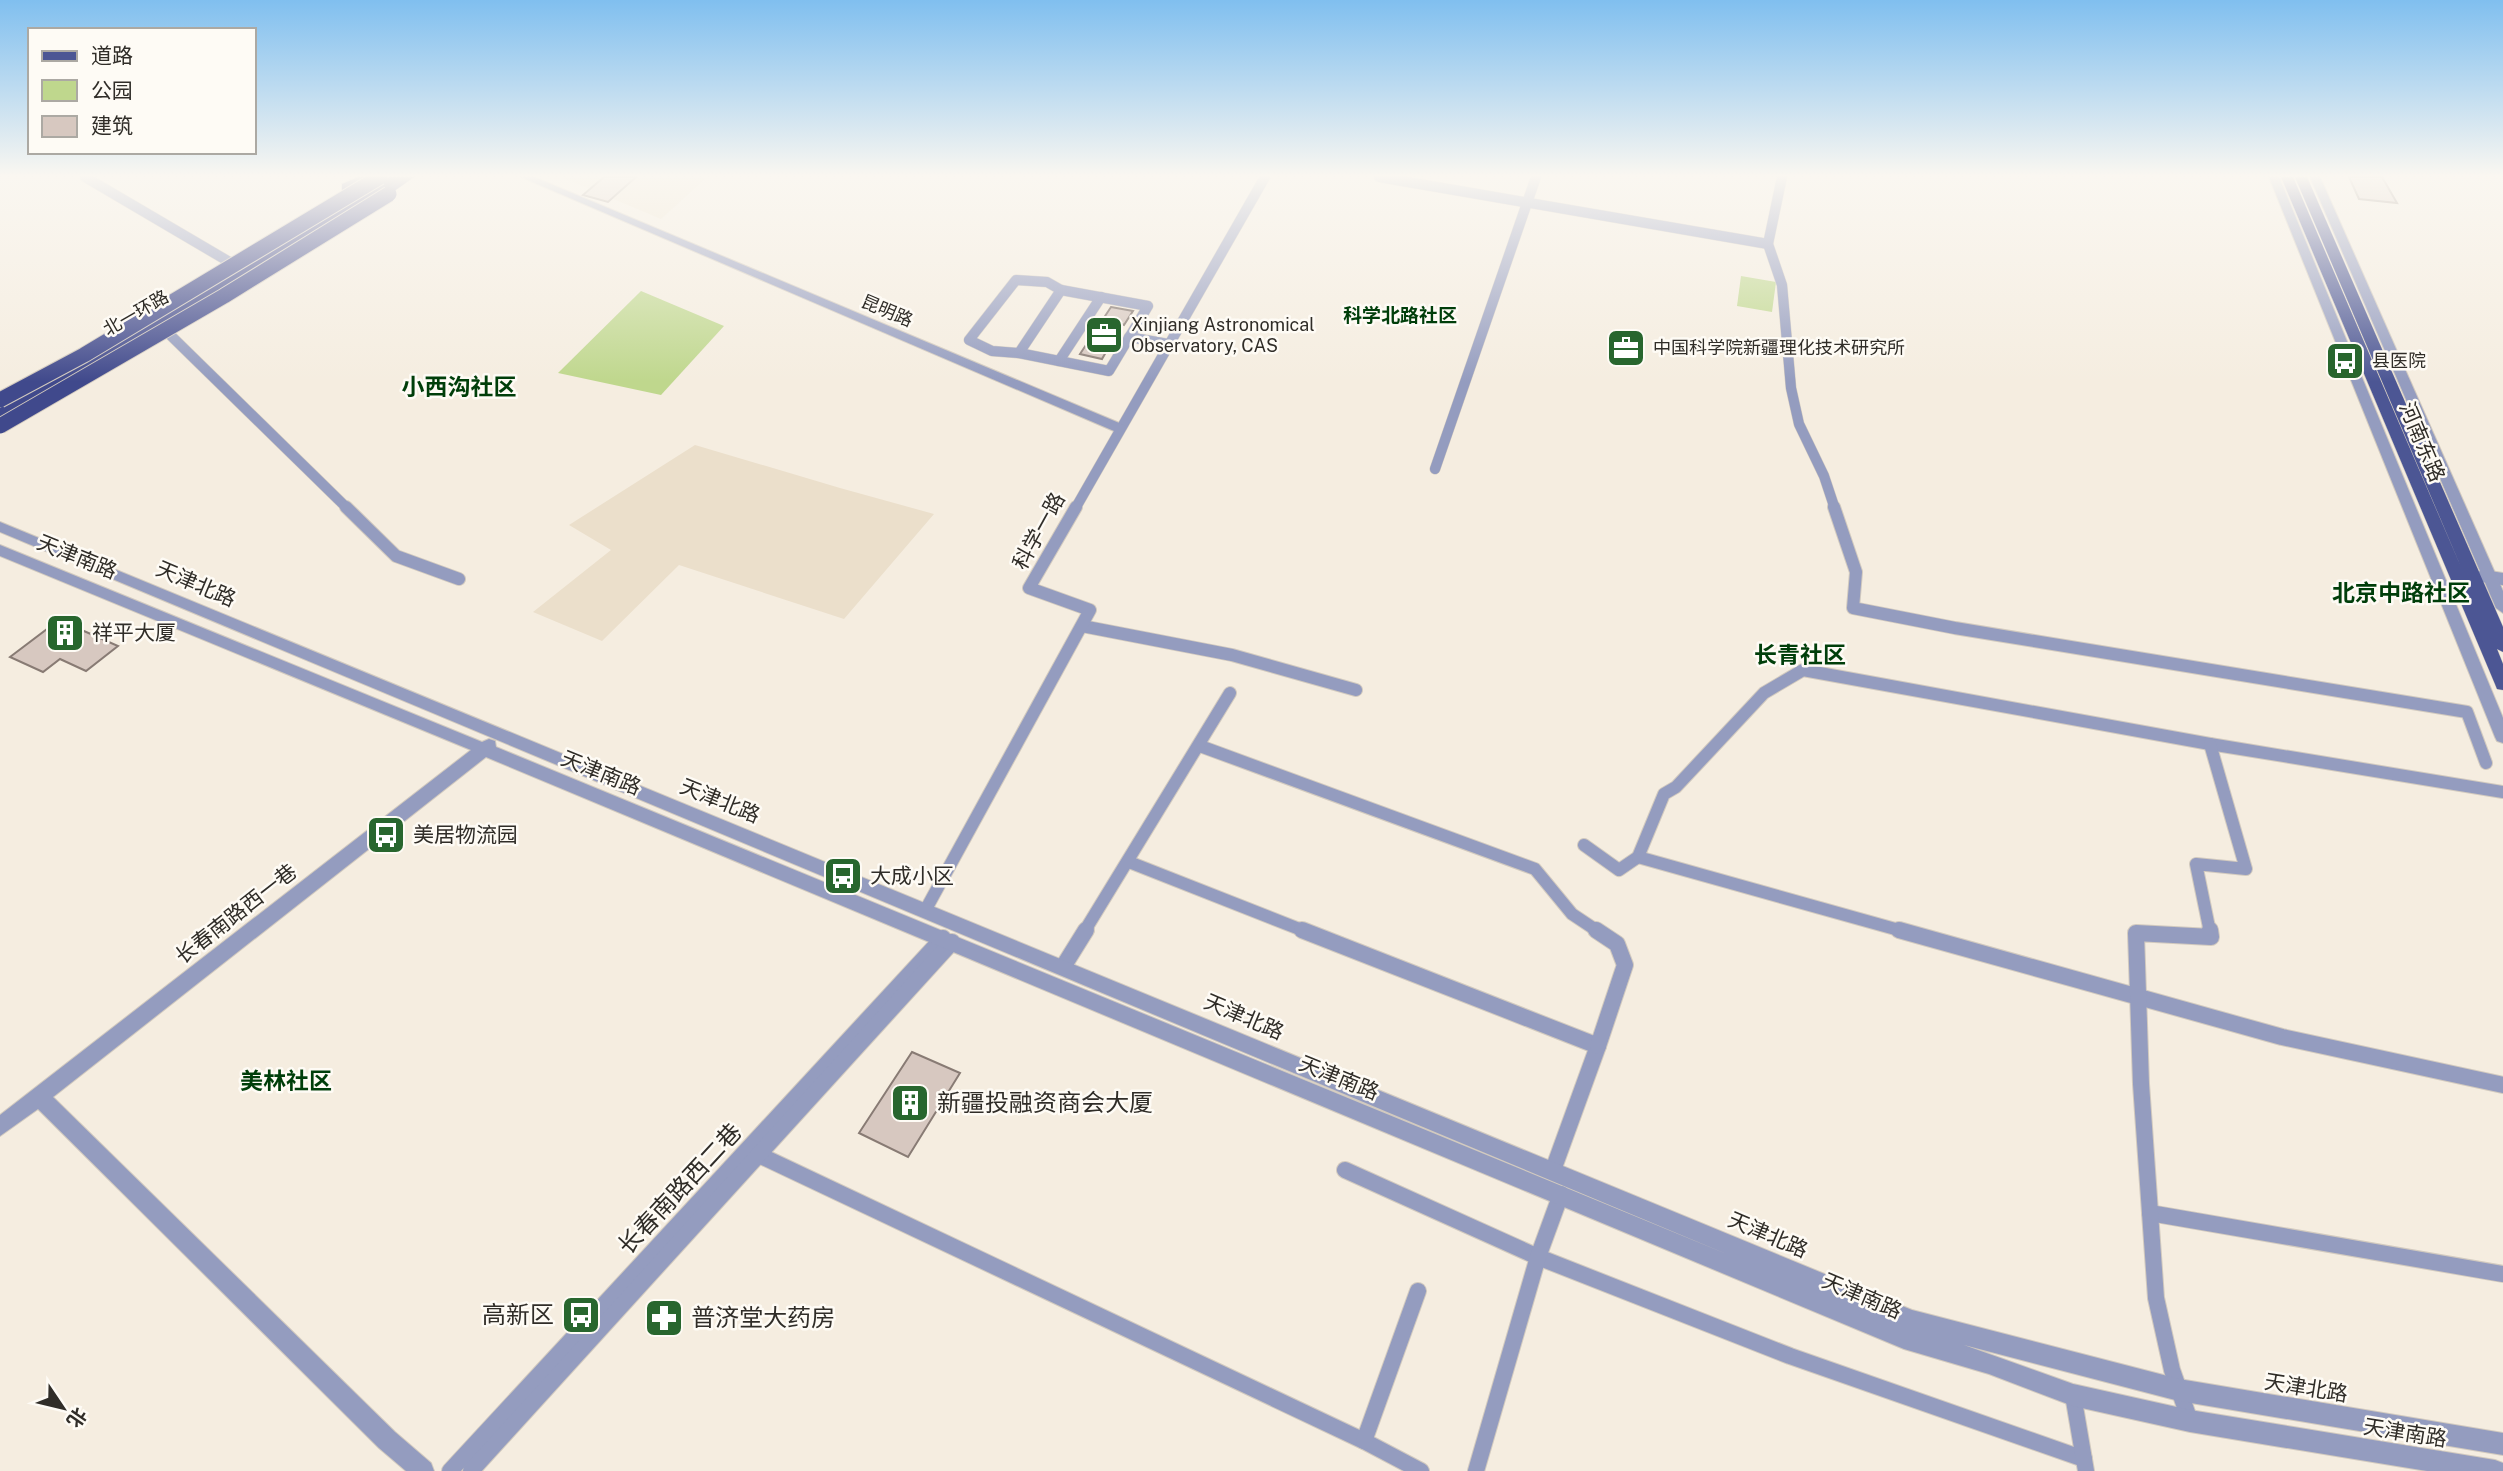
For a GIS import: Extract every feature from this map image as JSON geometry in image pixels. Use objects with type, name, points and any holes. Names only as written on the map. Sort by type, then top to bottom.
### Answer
[{"type":"highway","points":[[0,391],[86,345],[250,246]]},
{"type":"highway","name":"北一环路","points":[[0,402],[266,246]]},
{"type":"highway","name":"北一环路","points":[[0,416],[285,246]]},
{"type":"highway","points":[[0,426],[224,296],[305,246]]},
{"type":"main road","points":[[0,402],[272,246]]},
{"type":"main road","points":[[0,416],[299,246]]},
{"type":"main road","name":"河南东路","points":[[2316,246],[2503,684]]},
{"type":"main road","name":"河南东路","points":[[2330,246],[2503,646]]},
{"type":"street","points":[[202,246],[238,267]]},
{"type":"street","name":"昆明路","points":[[688,246],[1119,428]]},
{"type":"street","name":"科学一路","points":[[1082,626],[1090,610],[1029,588],[1225,246]]},
{"type":"street","points":[[1435,469],[1512,246]]},
{"type":"street","points":[[1769,246],[1782,285],[1791,388],[1799,424],[1824,476],[1856,572],[1853,608],[1955,628],[2467,712],[2486,763]]},
{"type":"street","points":[[2302,246],[2503,737]]},
{"type":"street","points":[[2346,246],[2496,578],[2503,608]]},
{"type":"street","points":[[1016,280],[1047,282],[1061,290],[1148,306],[1109,371],[1019,353],[1000,353],[980,348],[969,340],[1016,280]]},
{"type":"street","points":[[1019,353],[1061,290]]},
{"type":"street","points":[[1059,361],[1101,297]]},
{"type":"street","points":[[161,326],[396,556],[459,579]]},
{"type":"street","points":[[1129,337],[1168,344]]},
{"type":"street","name":"天津北路","points":[[0,527],[499,736],[926,909],[1912,1321],[2179,1390],[2503,1444]]},
{"type":"street","name":"天津南路","points":[[0,550],[1904,1338],[1989,1363],[2073,1395],[2190,1421],[2494,1471]]},
{"type":"street","points":[[2455,572],[2496,578]]},
{"type":"street","points":[[926,909],[1082,626],[1231,655],[1356,690]]},
{"type":"street","points":[[1584,845],[1619,870],[1638,856],[1664,794],[1676,787],[1764,693],[1803,670],[2210,744],[2503,792]]},
{"type":"street","points":[[1063,967],[1230,693]]},
{"type":"street","name":"长春南路西一巷","points":[[0,1127],[499,736]]},
{"type":"street","points":[[2190,1421],[2172,1370],[2156,1298],[2136,933],[2211,937],[2196,864],[2246,869],[2210,744]]},
{"type":"street","points":[[1200,746],[1535,869],[1572,914],[1617,944],[1625,965],[1553,1170]]},
{"type":"street","points":[[746,857],[758,841]]},
{"type":"street","points":[[1638,856],[2282,1037],[2503,1085]]},
{"type":"street","points":[[1129,862],[1598,1046]]},
{"type":"street","name":"长春南路西二巷","points":[[471,1471],[759,1156],[947,940]]},
{"type":"street","name":"长春南路西二巷","points":[[450,1471],[947,940]]},
{"type":"street","points":[[1101,1005],[1110,986]]},
{"type":"street","points":[[39,1097],[387,1440],[423,1471]]},
{"type":"street","points":[[759,1156],[1364,1441],[1422,1471]]},
{"type":"street","points":[[1345,1170],[1538,1257],[1790,1356],[2085,1465]]},
{"type":"street","points":[[1476,1471],[1538,1257],[1561,1194]]},
{"type":"street","points":[[2150,1213],[2503,1275]]},
{"type":"street","points":[[1364,1441],[1418,1291]]},
{"type":"street","points":[[2073,1395],[2085,1465]]},
{"type":"shaded area","points":[[695,445],[934,514],[844,619],[679,565],[602,641],[533,612],[611,550],[569,525]]},
{"type":"green space","points":[[1741,276],[1776,282],[1772,312],[1737,306]]},
{"type":"green space","points":[[641,291],[724,326],[661,395],[558,373]]},
{"type":"building","name":"Xinjiang Astronomical Observatory, CAS","points":[[1111,307],[1133,311],[1124,325],[1122,324],[1102,359],[1080,354]]},
{"type":"building","name":"祥平大厦","points":[[59,620],[118,646],[86,671],[60,659],[43,672],[10,657]]},
{"type":"building","name":"新疆投融资商会大厦","points":[[912,1052],[960,1073],[908,1157],[859,1133]]},
{"type":"place","name":"Xinjiang Astronomical Observatory, CAS","points":[[1104,335]]},
{"type":"place","name":"中国科学院新疆理化技术研究所","points":[[1626,348]]},
{"type":"place","name":"县医院","points":[[2345,361]]},
{"type":"place","name":"祥平大厦","points":[[65,633]]},
{"type":"place","name":"美居物流园","points":[[386,835]]},
{"type":"place","name":"大成小区","points":[[843,876]]},
{"type":"place","name":"新疆投融资商会大厦","points":[[910,1103]]},
{"type":"place","name":"高新区","points":[[581,1315]]},
{"type":"place","name":"普济堂大药房","points":[[664,1318]]},
{"type":"district","name":"科学北路社区","points":[[1400,315]]},
{"type":"district","name":"小西沟社区","points":[[459,387]]},
{"type":"district","name":"北京中路社区","points":[[2401,593]]},
{"type":"district","name":"长青社区","points":[[1800,655]]},
{"type":"district","name":"美林社区","points":[[286,1081]]}]
